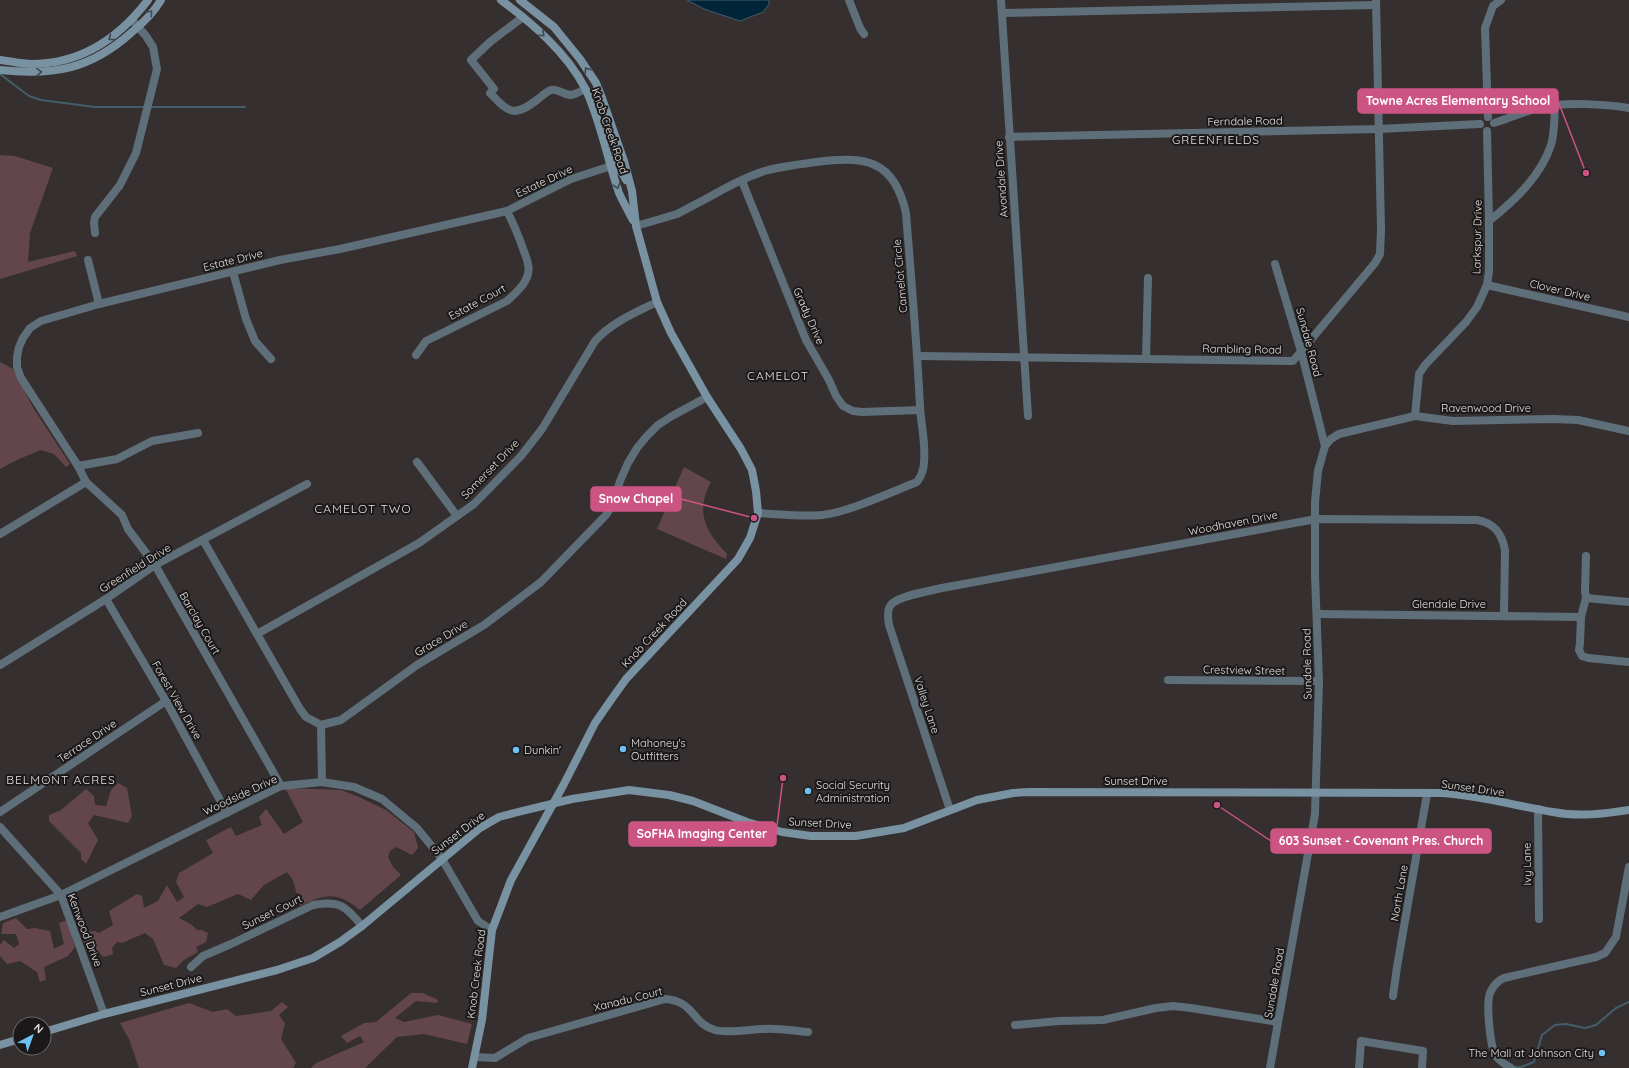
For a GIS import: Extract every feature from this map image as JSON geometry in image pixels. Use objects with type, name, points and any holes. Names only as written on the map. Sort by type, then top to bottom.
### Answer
[{"type":"main road","points":[[0,60],[31,64],[61,60],[76,56],[107,41],[120,32],[148,0]]},
{"type":"main road","points":[[0,70],[51,72],[78,65],[96,58],[112,49],[138,26],[161,0]]},
{"type":"main road","name":"Knob Creek Road","points":[[501,0],[523,17],[557,50],[578,76],[593,107],[620,194],[636,226]]},
{"type":"main road","name":"Knob Creek Road","points":[[472,1068],[482,1020],[492,930],[511,880],[555,803],[595,723],[626,680],[738,559],[750,538],[758,513],[752,470],[741,448],[707,397],[671,333],[657,302],[636,226],[632,192],[618,143],[596,83],[569,44],[554,27],[520,0]]},
{"type":"main road","points":[[523,17],[530,8]]},
{"type":"main road","points":[[585,89],[596,83]]},
{"type":"main road","points":[[618,143],[617,157],[611,166],[615,167],[624,176],[632,192]]},
{"type":"main road","name":"Sunset Drive","points":[[52,1030],[104,1014],[277,970],[313,958],[340,942],[362,926],[480,828],[499,817],[613,791],[629,790],[669,795],[694,801],[747,822],[782,832],[811,836],[834,837],[870,835],[904,828],[950,810],[988,798],[1028,792],[1461,795],[1554,813],[1590,815],[1629,810]]},
{"type":"main road","points":[[0,1045],[12,1041]]},
{"type":"street","points":[[849,0],[860,28],[864,34]]},
{"type":"street","name":"Avondale Drive","points":[[1001,0],[1028,416]]},
{"type":"street","points":[[1501,0],[1493,6],[1485,28],[1491,120],[1493,128],[1487,131],[1481,128],[1480,124],[1482,120],[1491,120],[1555,105],[1629,108]]},
{"type":"street","points":[[1002,13],[1376,3]]},
{"type":"street","name":"Rambling Road","points":[[918,356],[1293,361],[1368,272],[1380,254],[1381,229],[1376,3]]},
{"type":"street","points":[[523,17],[490,42],[471,60],[494,89],[490,92],[510,111],[520,111],[551,90],[557,90],[565,94],[573,95],[585,89]]},
{"type":"street","points":[[95,232],[95,217],[120,185],[136,152],[157,69],[153,46],[132,20]]},
{"type":"street","points":[[1490,221],[1507,207],[1530,182],[1540,166],[1551,145],[1555,105]]},
{"type":"street","name":"Ferndale Road","points":[[1009,137],[1379,129],[1480,124]]},
{"type":"street","name":"Larkspur Drive","points":[[1415,416],[1420,374],[1425,365],[1466,322],[1477,307],[1487,285],[1489,271],[1490,221],[1487,131]]},
{"type":"street","name":"Camelot Circle","points":[[636,226],[678,213],[742,181],[768,170],[832,161],[862,160],[874,164],[884,170],[898,187],[903,199],[906,213],[918,356],[924,462],[922,475],[917,482],[851,507],[824,515],[805,516],[758,513]]},
{"type":"street","name":"Estate Drive","points":[[86,482],[78,466],[21,378],[17,367],[17,357],[23,338],[30,328],[41,321],[99,304],[233,272],[507,211],[571,179],[611,166]]},
{"type":"street","name":"Grady Drive","points":[[742,181],[806,340],[830,380],[836,396],[843,406],[853,412],[920,410]]},
{"type":"street","name":"Estate Court","points":[[416,354],[426,341],[507,301],[523,285],[527,277],[529,266],[515,226],[507,211]]},
{"type":"street","points":[[88,260],[99,304]]},
{"type":"street","name":"Sundale Road","points":[[1270,1068],[1315,814],[1317,794],[1319,681],[1316,486],[1320,458],[1325,446],[1301,351],[1275,264]]},
{"type":"street","points":[[233,272],[246,319],[255,341],[271,358]]},
{"type":"street","points":[[1146,359],[1148,278]]},
{"type":"street","name":"Clover Drive","points":[[1487,285],[1629,317]]},
{"type":"street","name":"Somerset Drive","points":[[257,634],[419,544],[474,504],[521,456],[542,429],[596,342],[605,331],[616,323],[657,302]]},
{"type":"street","name":"Grace Drive","points":[[321,724],[341,720],[417,665],[484,625],[536,585],[606,515],[614,502],[620,481],[628,463],[637,448],[647,436],[658,425],[707,397]]},
{"type":"street","name":"Ravenwood Drive","points":[[1325,446],[1331,439],[1339,434],[1415,416],[1453,421],[1578,420],[1629,431]]},
{"type":"street","points":[[78,466],[117,459],[152,441],[198,433]]},
{"type":"street","points":[[417,462],[457,516]]},
{"type":"street","points":[[0,534],[86,482]]},
{"type":"street","name":"Barclay Court","points":[[86,482],[122,515],[128,528],[155,565],[281,786]]},
{"type":"street","name":"Greenfield Drive","points":[[0,665],[106,599],[155,565],[307,484]]},
{"type":"street","name":"Woodhaven Drive","points":[[890,606],[894,602],[902,599],[942,588],[1316,519],[1477,520],[1490,524],[1501,535],[1505,550],[1504,615]]},
{"type":"street","points":[[203,540],[300,709],[306,717],[321,724],[322,782]]},
{"type":"street","points":[[1586,556],[1586,598],[1581,617],[1579,650],[1582,656],[1588,658],[1629,662]]},
{"type":"street","points":[[1586,598],[1629,602]]},
{"type":"street","name":"Forest View Drive","points":[[106,599],[166,701],[227,812]]},
{"type":"street","name":"Valley Lane","points":[[890,606],[888,612],[889,625],[950,810]]},
{"type":"street","name":"Glendale Drive","points":[[1317,614],[1581,617]]},
{"type":"street","name":"Crestview Street","points":[[1168,680],[1319,681]]},
{"type":"street","name":"Terrace Drive","points":[[0,812],[166,701]]},
{"type":"street","name":"Woodside Drive","points":[[0,917],[61,895],[281,786],[322,782],[354,787],[382,799],[417,828],[442,859],[478,921],[492,930]]},
{"type":"street","name":"North Lane","points":[[1394,996],[1397,967],[1427,794]]},
{"type":"street","name":"Ivy Lane","points":[[1538,809],[1539,919]]},
{"type":"street","name":"Kenwood Drive","points":[[0,827],[61,895],[104,1014]]},
{"type":"street","points":[[1511,1068],[1498,1058],[1491,1043],[1488,999],[1492,988],[1499,980],[1504,978],[1596,957],[1605,953],[1616,937],[1629,867]]},
{"type":"street","name":"Sunset Court","points":[[191,967],[203,956],[313,905],[325,903],[345,907],[362,926]]},
{"type":"street","name":"Xanadu Court","points":[[475,1057],[495,1058],[521,1042],[533,1037],[665,999],[680,1002],[687,1007],[701,1023],[717,1031],[766,1028],[808,1032]]},
{"type":"street","points":[[1015,1025],[1059,1021],[1103,1020],[1156,1008],[1173,1006],[1278,1022]]},
{"type":"street","points":[[1359,1068],[1361,1041],[1423,1051],[1422,1068]]},
{"type":"shaded area","points":[[0,155],[15,156],[53,168],[30,233],[28,262],[75,251],[77,256],[0,279]]},
{"type":"shaded area","points":[[0,362],[13,369],[34,409],[70,464],[66,467],[54,454],[41,450],[0,469]]},
{"type":"shaded area","points":[[684,467],[711,482],[706,493],[703,512],[708,529],[719,546],[727,554],[726,559],[657,529]]},
{"type":"shaded area","points":[[118,783],[127,788],[132,816],[128,823],[94,815],[88,823],[98,840],[86,864],[81,859],[81,853],[49,821],[49,815],[61,810],[86,789],[94,796],[95,805],[106,806],[111,790]]},
{"type":"shaded area","points":[[285,788],[341,790],[359,797],[386,810],[414,832],[418,848],[412,855],[396,847],[390,851],[388,857],[393,867],[401,875],[360,910],[344,900],[331,896],[317,899],[300,906],[293,880],[287,872],[264,885],[251,900],[238,894],[207,907],[198,904],[179,918],[191,924],[197,930],[202,930],[208,933],[206,942],[196,947],[198,952],[184,960],[176,968],[164,965],[153,939],[145,933],[122,943],[117,942],[112,948],[113,954],[104,957],[91,946],[86,946],[83,940],[85,932],[94,931],[99,933],[113,925],[109,911],[137,894],[142,896],[144,908],[158,901],[167,885],[177,902],[184,897],[176,882],[179,873],[213,853],[206,840],[231,827],[236,836],[262,825],[259,817],[266,809],[284,834],[303,822]]},
{"type":"shaded area","points":[[16,918],[27,929],[35,928],[50,931],[54,949],[64,944],[59,923],[67,920],[75,947],[68,956],[44,967],[46,980],[40,982],[37,972],[20,961],[7,964],[0,956],[0,945],[4,940],[14,948],[19,944],[16,934],[1,934],[3,923]]},
{"type":"shaded area","points":[[411,993],[423,993],[438,1000],[437,1003],[416,1001],[395,1018],[404,1022],[438,1015],[472,1024],[467,1044],[424,1034],[397,1037],[365,1068],[311,1068],[316,1063],[364,1042],[360,1036],[347,1043],[341,1036],[364,1023],[376,1022]]},
{"type":"shaded area","points":[[282,1002],[288,1007],[279,1015],[285,1023],[281,1039],[296,1063],[293,1068],[139,1068],[129,1039],[120,1023],[189,1003],[213,1012],[227,1009],[236,1016],[271,1011]]},
{"type":"water","points":[[687,0],[769,0],[769,4],[763,12],[740,21],[704,9]]},
{"type":"waterway","points":[[0,74],[29,96],[41,100],[95,107],[144,107]]},
{"type":"waterway","points":[[151,107],[245,107]]},
{"type":"waterway","points":[[1513,1067],[1521,1067],[1534,1062],[1542,1035],[1555,1025],[1566,1024],[1585,1028],[1596,1025],[1616,1008],[1629,1002]]},
{"type":"place","name":"Towne Acres Elementary School","points":[[1586,173]]},
{"type":"place","name":"Snow Chapel","points":[[754,518]]},
{"type":"place","name":"Mahoney's Outfitters","points":[[623,749]]},
{"type":"place","name":"Dunkin'","points":[[516,750]]},
{"type":"place","name":"SoFHA Imaging Center","points":[[783,778]]},
{"type":"place","name":"Social Security Administration","points":[[808,791]]},
{"type":"place","name":"603 Sunset - Covenant Pres. Church","points":[[1217,805]]},
{"type":"place","name":"The Mall at Johnson City","points":[[1602,1053]]},
{"type":"district","name":"GREENFIELDS","points":[[1216,139]]},
{"type":"district","name":"CAMELOT","points":[[778,375]]},
{"type":"district","name":"CAMELOT TWO","points":[[363,508]]},
{"type":"district","name":"BELMONT ACRES","points":[[61,779]]}]
